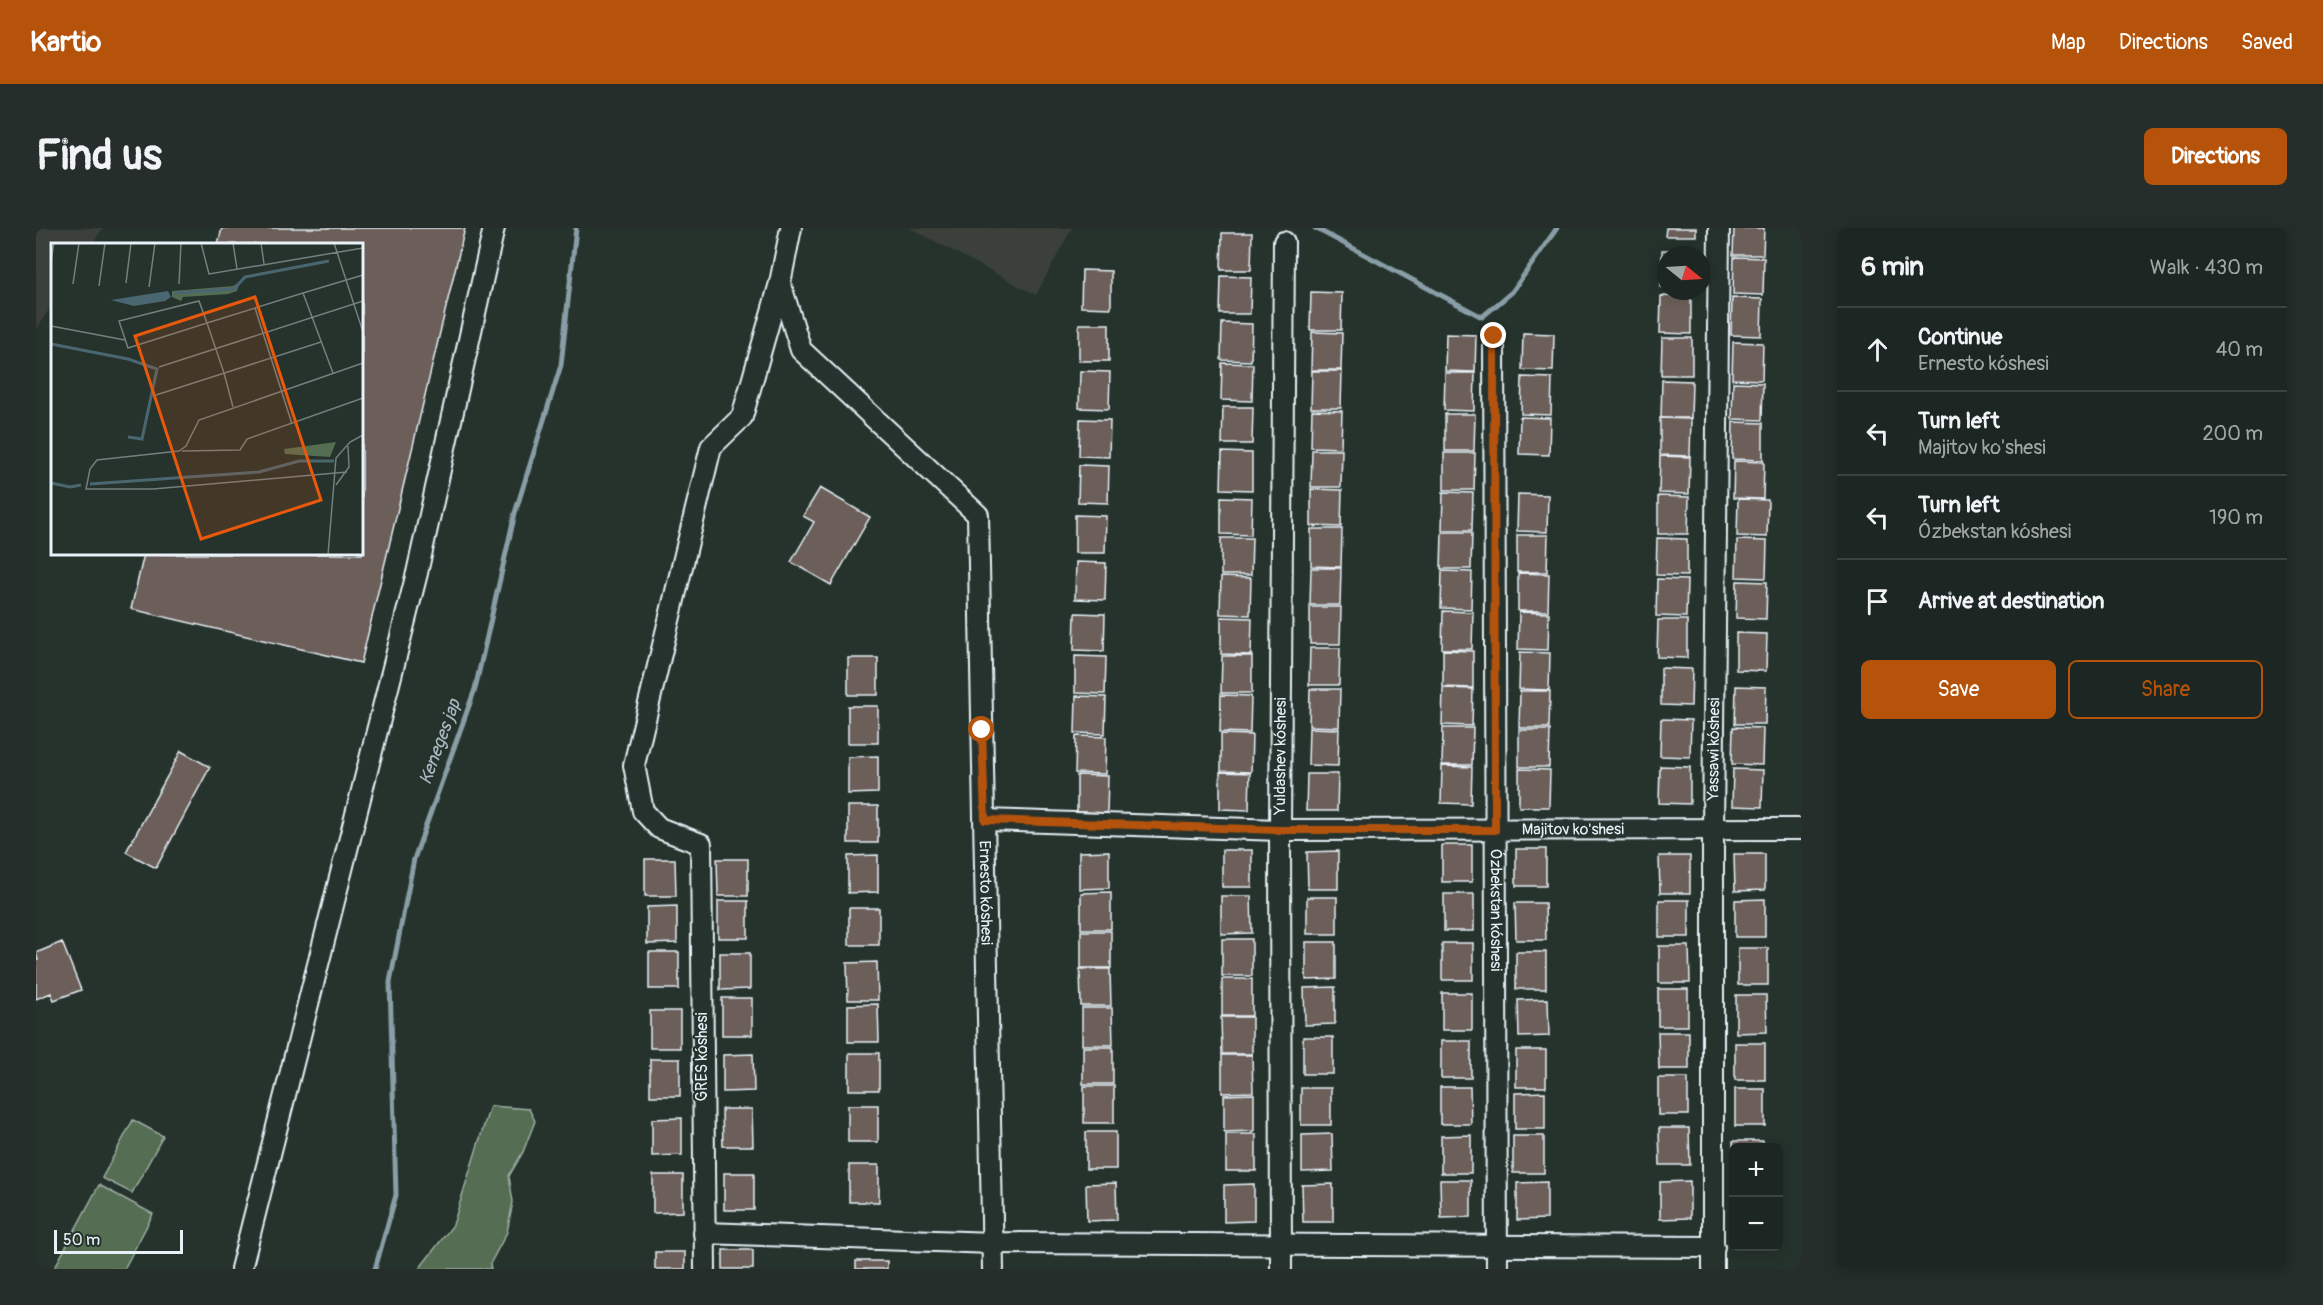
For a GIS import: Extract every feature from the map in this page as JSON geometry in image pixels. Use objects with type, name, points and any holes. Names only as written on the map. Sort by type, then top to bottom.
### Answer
[{"type":"street","points":[[241,1269],[417,573],[494,228]]},
{"type":"street","points":[[780,283],[791,228]]},
{"type":"street","name":"Yassawi kóshesi","points":[[1713,1269],[1713,830],[1719,228]]},
{"type":"street","name":"Yuldashev kóshesi","points":[[1281,1269],[1280,830],[1284,242]]},
{"type":"street","name":"Ernesto kóshesi","points":[[780,283],[801,350],[978,514],[993,1269]]},
{"type":"street","name":"GRES kóshesi","points":[[705,1269],[701,844],[659,828],[643,812],[634,765],[711,447],[742,417],[780,283]]},
{"type":"street","name":"Ózbekstan kóshesi","points":[[1494,336],[1497,1269]]},
{"type":"street","name":"Majitov ko'shesi","points":[[985,820],[1280,830],[1801,829]]},
{"type":"street","points":[[704,1233],[993,1243],[1714,1247]]},
{"type":"shaded area","points":[[36,228],[103,228],[93,243],[51,243],[51,307],[36,330]]},
{"type":"shaded area","points":[[910,228],[1072,228],[1036,295]]},
{"type":"green space","points":[[490,1106],[529,1109],[535,1121],[523,1152],[509,1176],[513,1202],[507,1232],[490,1264],[491,1269],[419,1269],[453,1225]]},
{"type":"green space","points":[[133,1120],[163,1136],[132,1193],[102,1178]]},
{"type":"green space","points":[[99,1185],[153,1214],[124,1269],[54,1269]]},
{"type":"building","points":[[222,228],[465,228],[361,663],[131,609],[144,555],[363,555],[363,243],[218,243]]},
{"type":"building","points":[[1666,228],[1696,228],[1696,236],[1665,236]]},
{"type":"building","points":[[1734,228],[1764,228],[1763,255],[1733,255]]},
{"type":"building","points":[[1222,233],[1252,233],[1251,270],[1221,270]]},
{"type":"building","points":[[1734,257],[1764,258],[1763,295],[1733,294]]},
{"type":"building","points":[[1082,270],[1111,271],[1111,308],[1081,307]]},
{"type":"building","points":[[1221,276],[1251,277],[1250,314],[1220,314]]},
{"type":"building","points":[[1311,292],[1342,293],[1341,330],[1310,330]]},
{"type":"building","points":[[1732,298],[1762,299],[1761,336],[1731,335]]},
{"type":"building","points":[[1661,300],[1691,300],[1691,334],[1660,333]]},
{"type":"building","points":[[1222,323],[1252,324],[1251,361],[1221,360]]},
{"type":"building","points":[[1079,324],[1109,324],[1109,361],[1079,361]]},
{"type":"building","points":[[1312,332],[1342,333],[1341,370],[1311,370]]},
{"type":"building","points":[[1523,333],[1554,334],[1553,371],[1522,370]]},
{"type":"building","points":[[1446,334],[1476,335],[1475,372],[1445,371]]},
{"type":"building","points":[[1662,338],[1692,338],[1692,375],[1661,375]]},
{"type":"building","points":[[1733,342],[1763,343],[1762,380],[1732,379]]},
{"type":"building","points":[[1222,363],[1253,364],[1252,401],[1221,400]]},
{"type":"building","points":[[1080,371],[1110,372],[1109,409],[1079,408]]},
{"type":"building","points":[[1312,371],[1342,371],[1341,408],[1311,408]]},
{"type":"building","points":[[1445,373],[1475,373],[1474,411],[1444,410]]},
{"type":"building","points":[[1522,377],[1552,378],[1551,415],[1521,414]]},
{"type":"building","points":[[1662,380],[1692,381],[1691,418],[1661,418]]},
{"type":"building","points":[[1733,382],[1763,383],[1762,420],[1732,419]]},
{"type":"building","points":[[1223,407],[1253,407],[1252,444],[1222,444]]},
{"type":"building","points":[[1312,410],[1342,411],[1341,448],[1311,447]]},
{"type":"building","points":[[1445,414],[1475,414],[1474,451],[1445,451]]},
{"type":"building","points":[[1520,417],[1550,418],[1549,455],[1519,454]]},
{"type":"building","points":[[1660,418],[1691,419],[1690,456],[1660,455]]},
{"type":"building","points":[[1080,419],[1110,420],[1109,457],[1079,456]]},
{"type":"building","points":[[1733,422],[1763,423],[1763,460],[1732,459]]},
{"type":"building","points":[[1312,450],[1342,450],[1341,487],[1311,487]]},
{"type":"building","points":[[1222,452],[1252,453],[1252,490],[1221,489]]},
{"type":"building","points":[[1444,453],[1475,453],[1474,490],[1444,490]]},
{"type":"building","points":[[1660,456],[1690,457],[1689,494],[1659,493]]},
{"type":"building","points":[[1734,461],[1764,462],[1763,499],[1733,498]]},
{"type":"building","points":[[1079,465],[1109,466],[1108,503],[1078,502]]},
{"type":"building","points":[[820,488],[870,517],[831,585],[791,562],[814,522],[803,516]]},
{"type":"building","points":[[1311,489],[1342,490],[1341,527],[1311,526]]},
{"type":"building","points":[[1443,492],[1473,493],[1472,530],[1442,530]]},
{"type":"building","points":[[1518,494],[1548,495],[1547,532],[1517,531]]},
{"type":"building","points":[[1658,496],[1689,497],[1688,534],[1658,534]]},
{"type":"building","points":[[1221,497],[1252,498],[1251,535],[1221,534]]},
{"type":"building","points":[[1738,499],[1768,500],[1767,537],[1737,536]]},
{"type":"building","points":[[1075,515],[1106,516],[1105,553],[1075,553]]},
{"type":"building","points":[[1311,529],[1342,529],[1341,567],[1311,566]]},
{"type":"building","points":[[1442,532],[1472,532],[1471,569],[1441,569]]},
{"type":"building","points":[[1517,535],[1548,535],[1547,572],[1517,572]]},
{"type":"building","points":[[1221,538],[1252,538],[1251,575],[1221,575]]},
{"type":"building","points":[[1657,538],[1687,539],[1687,576],[1656,575]]},
{"type":"building","points":[[1737,540],[1767,541],[1766,578],[1736,577]]},
{"type":"building","points":[[1076,562],[1106,563],[1105,600],[1075,599]]},
{"type":"building","points":[[1311,568],[1341,568],[1340,605],[1310,605]]},
{"type":"building","points":[[1442,571],[1472,572],[1471,609],[1441,608]]},
{"type":"building","points":[[1518,573],[1549,574],[1548,611],[1518,611]]},
{"type":"building","points":[[1221,577],[1251,578],[1250,615],[1220,614]]},
{"type":"building","points":[[1657,579],[1687,580],[1686,617],[1656,616]]},
{"type":"building","points":[[1737,581],[1767,582],[1766,619],[1736,618]]},
{"type":"building","points":[[1310,607],[1341,607],[1340,644],[1310,644]]},
{"type":"building","points":[[1443,611],[1473,612],[1472,649],[1442,649]]},
{"type":"building","points":[[1519,612],[1549,613],[1548,650],[1518,649]]},
{"type":"building","points":[[1075,613],[1105,614],[1104,651],[1074,650]]},
{"type":"building","points":[[1221,617],[1252,618],[1251,655],[1221,654]]},
{"type":"building","points":[[1658,620],[1687,620],[1687,658],[1657,657]]},
{"type":"building","points":[[1736,633],[1767,634],[1766,671],[1736,670]]},
{"type":"building","points":[[1310,648],[1340,648],[1339,685],[1309,685]]},
{"type":"building","points":[[1443,650],[1473,651],[1473,688],[1443,687]]},
{"type":"building","points":[[1520,652],[1550,653],[1549,690],[1519,689]]},
{"type":"building","points":[[1075,656],[1106,657],[1105,694],[1075,693]]},
{"type":"building","points":[[1222,656],[1252,656],[1252,693],[1221,693]]},
{"type":"building","points":[[848,658],[878,658],[878,695],[848,695]]},
{"type":"building","points":[[1661,668],[1692,669],[1691,706],[1661,705]]},
{"type":"building","points":[[1736,686],[1766,687],[1765,724],[1735,724]]},
{"type":"building","points":[[1443,688],[1473,689],[1472,726],[1442,725]]},
{"type":"building","points":[[1310,689],[1340,689],[1339,727],[1309,726]]},
{"type":"building","points":[[1520,691],[1550,691],[1549,728],[1519,728]]},
{"type":"building","points":[[1221,695],[1251,696],[1250,733],[1220,732]]},
{"type":"building","points":[[1076,696],[1106,697],[1105,734],[1075,733]]},
{"type":"building","points":[[848,706],[878,706],[878,743],[848,743]]},
{"type":"building","points":[[1661,719],[1691,720],[1690,757],[1660,756]]},
{"type":"building","points":[[1733,727],[1763,728],[1762,765],[1732,764]]},
{"type":"building","points":[[1309,728],[1339,729],[1338,766],[1308,765]]},
{"type":"building","points":[[1443,728],[1473,728],[1472,765],[1442,765]]},
{"type":"building","points":[[1519,730],[1550,730],[1549,767],[1519,767]]},
{"type":"building","points":[[1221,734],[1252,735],[1251,772],[1221,771]]},
{"type":"building","points":[[1076,736],[1106,737],[1105,774],[1075,773]]},
{"type":"building","points":[[181,751],[210,767],[156,868],[126,852]]},
{"type":"building","points":[[878,756],[878,793],[848,794],[848,757]]},
{"type":"building","points":[[1442,766],[1472,767],[1471,804],[1441,803]]},
{"type":"building","points":[[1660,766],[1690,767],[1690,804],[1659,803]]},
{"type":"building","points":[[1519,769],[1550,770],[1549,807],[1519,807]]},
{"type":"building","points":[[1733,769],[1763,770],[1762,807],[1732,806]]},
{"type":"building","points":[[1220,772],[1250,773],[1249,810],[1220,809]]},
{"type":"building","points":[[1307,774],[1338,774],[1337,811],[1306,811]]},
{"type":"building","points":[[1077,775],[1108,776],[1107,813],[1077,812]]},
{"type":"building","points":[[848,806],[878,806],[878,843],[848,843]]},
{"type":"building","points":[[1442,845],[1472,845],[1472,882],[1442,882]]},
{"type":"building","points":[[1516,849],[1546,849],[1546,886],[1516,886]]},
{"type":"building","points":[[1222,850],[1252,850],[1252,887],[1222,887]]},
{"type":"building","points":[[1109,851],[1109,888],[1079,889],[1079,852]]},
{"type":"building","points":[[1338,851],[1338,889],[1308,889],[1307,852]]},
{"type":"building","points":[[1734,854],[1765,854],[1765,890],[1735,891]]},
{"type":"building","points":[[878,855],[878,892],[848,893],[848,856]]},
{"type":"building","points":[[1659,856],[1690,856],[1690,893],[1660,893]]},
{"type":"building","points":[[645,859],[675,859],[676,896],[645,896]]},
{"type":"building","points":[[717,859],[748,859],[748,896],[718,896]]},
{"type":"building","points":[[1111,892],[1111,929],[1081,929],[1081,893]]},
{"type":"building","points":[[1444,894],[1474,894],[1474,931],[1444,931]]},
{"type":"building","points":[[1221,896],[1251,896],[1252,933],[1221,934]]},
{"type":"building","points":[[1307,897],[1337,897],[1337,934],[1307,934]]},
{"type":"building","points":[[1765,899],[1765,937],[1735,937],[1735,900]]},
{"type":"building","points":[[1659,900],[1689,900],[1689,937],[1659,937]]},
{"type":"building","points":[[718,901],[748,901],[748,938],[718,938]]},
{"type":"building","points":[[1515,903],[1545,903],[1546,940],[1516,940]]},
{"type":"building","points":[[677,906],[677,943],[647,944],[647,907]]},
{"type":"building","points":[[849,908],[879,908],[879,945],[849,945]]},
{"type":"building","points":[[1081,931],[1111,931],[1111,968],[1081,968]]},
{"type":"building","points":[[1222,939],[1252,939],[1252,976],[1222,976]]},
{"type":"building","points":[[62,942],[81,990],[54,1000],[51,993],[36,999],[36,960],[38,960],[36,953]]},
{"type":"building","points":[[1306,942],[1336,942],[1336,979],[1306,980]]},
{"type":"building","points":[[1442,943],[1473,943],[1473,980],[1442,980]]},
{"type":"building","points":[[1659,946],[1689,946],[1690,983],[1659,983]]},
{"type":"building","points":[[1738,948],[1768,948],[1768,985],[1738,985]]},
{"type":"building","points":[[649,952],[679,952],[679,989],[649,989]]},
{"type":"building","points":[[1516,952],[1546,952],[1546,989],[1516,989]]},
{"type":"building","points":[[720,953],[750,953],[750,989],[720,990]]},
{"type":"building","points":[[877,962],[878,1000],[848,1000],[847,963]]},
{"type":"building","points":[[1080,969],[1110,969],[1111,1006],[1081,1006]]},
{"type":"building","points":[[1222,979],[1252,979],[1252,1016],[1222,1016]]},
{"type":"building","points":[[1335,987],[1335,1024],[1305,1025],[1304,988]]},
{"type":"building","points":[[1658,989],[1688,989],[1688,1026],[1658,1026]]},
{"type":"building","points":[[1442,993],[1472,993],[1472,1030],[1442,1030]]},
{"type":"building","points":[[1736,995],[1766,995],[1767,1032],[1736,1033]]},
{"type":"building","points":[[722,998],[752,998],[752,1035],[722,1035]]},
{"type":"building","points":[[1548,999],[1549,1036],[1519,1037],[1518,1000]]},
{"type":"building","points":[[878,1004],[879,1042],[848,1042],[848,1005]]},
{"type":"building","points":[[1082,1008],[1112,1008],[1113,1045],[1082,1045]]},
{"type":"building","points":[[650,1011],[680,1011],[680,1048],[650,1048]]},
{"type":"building","points":[[1221,1017],[1252,1017],[1252,1054],[1222,1054]]},
{"type":"building","points":[[1658,1032],[1689,1032],[1689,1069],[1659,1069]]},
{"type":"building","points":[[1303,1037],[1333,1037],[1333,1074],[1303,1074]]},
{"type":"building","points":[[1441,1041],[1471,1041],[1471,1078],[1441,1078]]},
{"type":"building","points":[[1735,1043],[1765,1043],[1765,1080],[1735,1080]]},
{"type":"building","points":[[1083,1047],[1113,1047],[1113,1084],[1083,1084]]},
{"type":"building","points":[[1516,1050],[1546,1050],[1546,1087],[1516,1087]]},
{"type":"building","points":[[849,1053],[879,1053],[879,1090],[849,1090]]},
{"type":"building","points":[[753,1054],[754,1091],[723,1092],[723,1055]]},
{"type":"building","points":[[1222,1055],[1252,1055],[1253,1092],[1222,1093]]},
{"type":"building","points":[[650,1059],[680,1059],[680,1096],[650,1096]]},
{"type":"building","points":[[1658,1078],[1688,1078],[1688,1115],[1658,1115]]},
{"type":"building","points":[[1084,1086],[1114,1086],[1114,1123],[1084,1123]]},
{"type":"building","points":[[1440,1087],[1470,1087],[1471,1124],[1440,1124]]},
{"type":"building","points":[[1301,1088],[1331,1088],[1331,1125],[1301,1125]]},
{"type":"building","points":[[1735,1089],[1765,1089],[1765,1126],[1735,1126]]},
{"type":"building","points":[[1545,1092],[1545,1129],[1515,1129],[1515,1093]]},
{"type":"building","points":[[1254,1094],[1254,1131],[1224,1132],[1224,1095]]},
{"type":"building","points":[[848,1105],[878,1105],[878,1142],[848,1142]]},
{"type":"building","points":[[722,1109],[752,1109],[753,1146],[723,1146]]},
{"type":"building","points":[[682,1118],[682,1155],[652,1156],[652,1119]]},
{"type":"building","points":[[1659,1128],[1689,1128],[1690,1165],[1660,1165]]},
{"type":"building","points":[[1086,1132],[1116,1132],[1116,1169],[1086,1169]]},
{"type":"building","points":[[1226,1134],[1256,1134],[1256,1171],[1226,1171]]},
{"type":"building","points":[[1332,1134],[1333,1171],[1302,1172],[1302,1135]]},
{"type":"building","points":[[1471,1135],[1471,1173],[1441,1173],[1441,1136]]},
{"type":"building","points":[[1513,1136],[1544,1136],[1544,1173],[1513,1173]]},
{"type":"building","points":[[1733,1141],[1763,1141],[1763,1143],[1733,1143]]},
{"type":"building","points":[[849,1165],[879,1165],[879,1202],[849,1202]]},
{"type":"building","points":[[724,1173],[754,1173],[754,1210],[724,1210]]},
{"type":"building","points":[[653,1175],[683,1175],[683,1212],[653,1213]]},
{"type":"building","points":[[1440,1180],[1471,1180],[1471,1217],[1441,1218]]},
{"type":"building","points":[[1690,1181],[1690,1218],[1660,1219],[1660,1182]]},
{"type":"building","points":[[1547,1182],[1547,1219],[1517,1220],[1517,1183]]},
{"type":"building","points":[[1116,1183],[1117,1220],[1087,1221],[1086,1184]]},
{"type":"building","points":[[1254,1184],[1254,1221],[1224,1222],[1224,1185]]},
{"type":"building","points":[[1333,1184],[1333,1222],[1303,1222],[1302,1185]]},
{"type":"building","points":[[723,1250],[753,1250],[753,1269],[723,1269]]},
{"type":"building","points":[[655,1252],[685,1252],[685,1269],[655,1269]]},
{"type":"building","points":[[856,1261],[887,1261],[887,1269],[856,1269]]},
{"type":"waterway","name":"Keneges jap","points":[[375,1269],[396,1195],[390,982],[414,859],[475,689],[515,513],[561,365],[576,228]]},
{"type":"waterway","points":[[1315,228],[1482,317],[1512,292],[1557,228]]},
{"type":"route","points":[[982,730],[985,820],[1280,830],[1495,830],[1494,336]]}]
